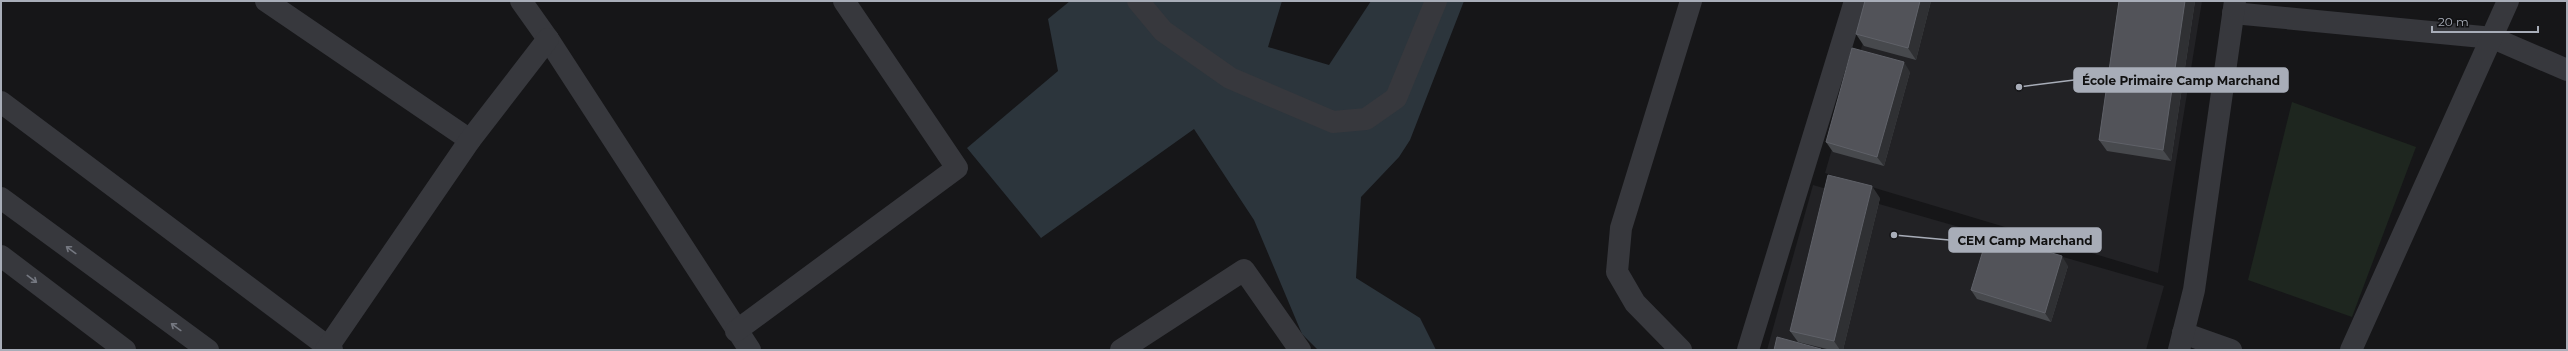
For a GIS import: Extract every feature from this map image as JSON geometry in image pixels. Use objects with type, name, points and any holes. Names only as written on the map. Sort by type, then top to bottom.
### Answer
[{"type":"street","points":[[266,1],[470,140]]},
{"type":"street","points":[[521,1],[548,39],[736,331],[750,350]]},
{"type":"street","points":[[736,331],[957,168],[844,1]]},
{"type":"street","points":[[1138,1],[1162,31],[1230,78],[1333,122],[1366,119],[1396,98],[1436,1]]},
{"type":"street","points":[[1681,350],[1635,303],[1617,272],[1621,228],[1691,1]]},
{"type":"street","points":[[1748,350],[1855,1]]},
{"type":"street","points":[[2350,350],[2493,38],[2508,1]]},
{"type":"street","points":[[2231,350],[2181,341],[2194,290],[2234,7],[2493,38],[2567,70]]},
{"type":"street","points":[[1,102],[329,349],[470,140],[548,39]]},
{"type":"street","points":[[1,198],[208,350]]},
{"type":"street","points":[[1,256],[125,350]]},
{"type":"street","points":[[1121,350],[1244,270],[1300,350]]},
{"type":"shaded area","points":[[1070,1],[1282,1],[1268,47],[1329,65],[1371,1],[1464,1],[1410,140],[1399,157],[1361,197],[1356,278],[1420,318],[1436,350],[1318,350],[1302,334],[1254,220],[1194,129],[1041,238],[967,148],[1058,71],[1048,19]]},
{"type":"shaded area","points":[[1875,1],[2202,1],[2158,273],[1825,173]]},
{"type":"shaded area","points":[[2292,102],[2416,147],[2352,317],[2248,280]]},
{"type":"shaded area","points":[[1813,185],[2164,286],[2146,350],[1767,350]]},
{"type":"building","points":[[1865,1],[1920,1],[1908,48],[1856,34]]},
{"type":"building","points":[[2119,1],[2185,1],[2163,150],[2099,140]]},
{"type":"building","points":[[1852,48],[1904,62],[1877,157],[1826,142]]},
{"type":"building","points":[[1828,175],[1872,186],[1834,341],[1790,331]]},
{"type":"building","points":[[1988,234],[2062,256],[2045,313],[1971,290]]},
{"type":"building","points":[[1777,337],[1821,349],[1821,350],[1774,350]]},
{"type":"place","name":"École Primaire Camp Marchand","points":[[2019,87]]},
{"type":"place","name":"CEM Camp Marchand","points":[[1894,235]]}]
